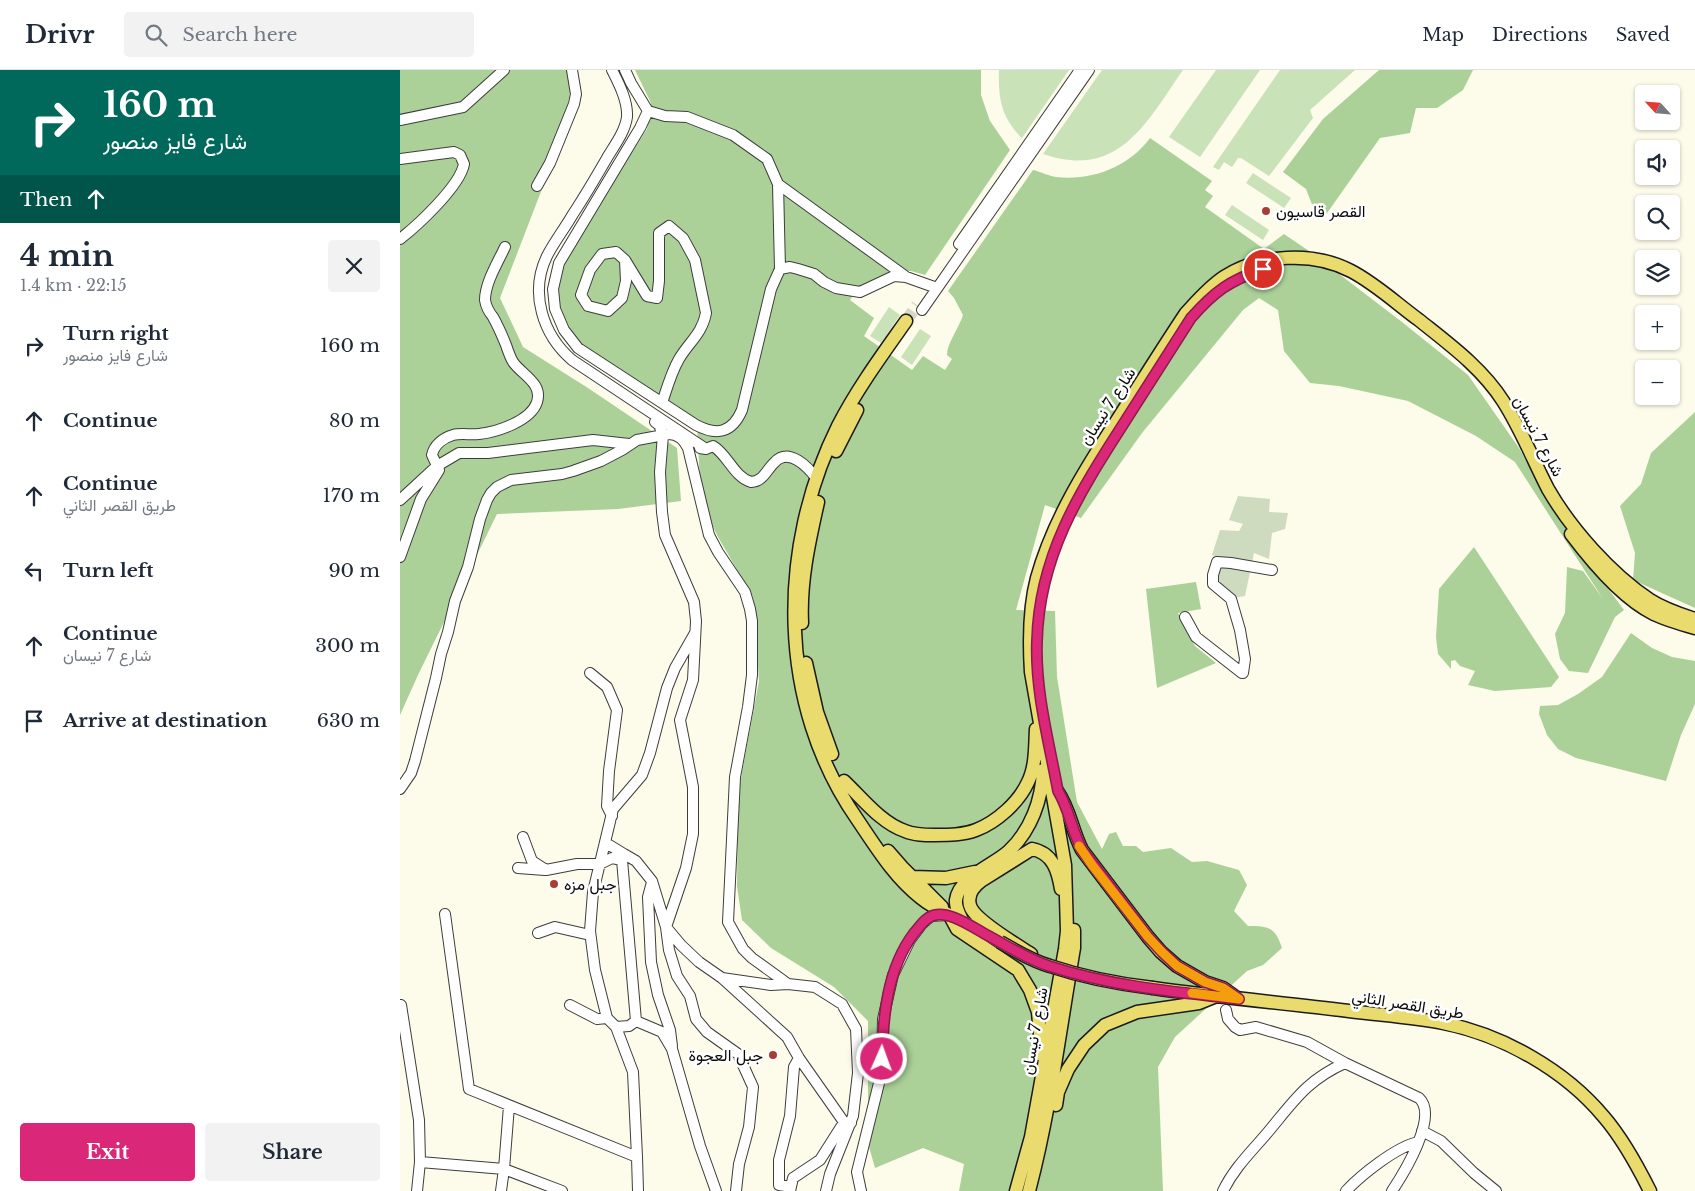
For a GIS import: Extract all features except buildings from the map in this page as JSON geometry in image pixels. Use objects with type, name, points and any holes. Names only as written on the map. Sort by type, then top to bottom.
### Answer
[{"type":"main road","name":"شارع 7 نيسان","points":[[1016,1191],[1031,1137],[1067,931],[1066,865],[1031,672],[1029,642],[1037,577],[1048,543],[1079,480],[1186,313],[1204,293],[1225,277],[1261,262],[1288,258],[1309,259],[1350,270],[1456,349],[1473,365],[1503,401],[1549,490],[1566,516],[1622,578],[1650,600],[1670,611],[1695,619]]},
{"type":"main road","name":"شارع 7 نيسان","points":[[1029,1191],[1039,1152],[1074,948],[1075,894],[1072,862],[1037,670],[1040,600],[1044,579],[1055,546],[1085,483],[1191,318],[1209,298],[1228,283],[1263,269],[1289,265],[1308,266],[1326,270],[1347,278],[1367,290],[1452,355],[1468,370],[1497,405],[1543,494],[1560,520],[1587,555],[1620,590],[1652,613],[1695,628]]},
{"type":"main road","points":[[1003,939],[949,915],[919,897],[895,873],[849,807],[830,773],[803,697],[793,625],[794,592],[801,537],[817,479],[838,427],[852,401],[909,323],[860,405],[836,452],[818,499],[804,574],[802,621],[808,673],[817,712],[831,752],[855,802],[885,847],[949,915],[957,929],[1018,970],[1030,990],[1038,1012],[1040,1084]]},
{"type":"main road","points":[[844,781],[890,824],[906,832],[946,835],[976,830],[1004,812],[1028,782],[1032,769],[1038,712]]},
{"type":"main road","points":[[963,922],[957,910],[956,900],[964,884],[1008,852],[1022,836],[1030,822],[1037,806],[1042,786],[1044,748]]},
{"type":"main road","points":[[1058,791],[1064,801],[1074,836],[1082,850],[1148,937],[1177,966],[1205,982],[1223,988],[1239,999]]},
{"type":"main road","points":[[1003,939],[971,908],[969,897],[974,887],[981,881],[1032,849],[1040,850],[1048,855],[1056,870],[1062,893],[1061,912],[1067,931]]},
{"type":"main road","points":[[912,877],[946,878],[980,871]]},
{"type":"main road","name":"طريق القصر الثاني","points":[[1003,939],[1025,956],[1049,966],[1124,985],[1443,1023],[1496,1040],[1521,1051],[1556,1073],[1582,1094],[1604,1117],[1621,1139],[1650,1191]]},
{"type":"main road","points":[[1029,1191],[1047,1146],[1058,1092],[1068,1069],[1084,1045],[1105,1025],[1137,1012],[1199,1003],[1215,996]]},
{"type":"street","points":[[400,120],[464,108],[504,70]]},
{"type":"street","points":[[537,186],[550,163],[574,104],[576,94],[572,70]]},
{"type":"street","points":[[612,70],[625,104],[627,117],[625,125],[614,147],[547,257],[539,282],[541,311],[554,341],[572,360],[706,449]]},
{"type":"street","points":[[625,70],[648,111],[665,116],[687,117],[733,135],[767,159],[778,184],[780,269],[771,289],[742,410],[734,424],[725,430],[710,431],[696,425],[578,348],[564,330],[555,309],[553,289],[563,255],[640,128],[648,111]]},
{"type":"street","points":[[934,287],[1080,70]]},
{"type":"street","points":[[920,307],[1089,70]]},
{"type":"street","points":[[400,158],[454,152],[460,155],[464,164],[460,174],[440,200],[400,239]]},
{"type":"street","points":[[778,184],[906,277]]},
{"type":"street","points":[[626,260],[626,281],[622,298],[608,311],[588,306],[581,295],[590,270],[602,254],[616,252],[626,260],[647,296],[657,298],[659,233],[669,226],[683,238],[695,260],[706,313],[702,328],[675,366],[662,403]]},
{"type":"street","points":[[400,557],[421,499],[437,476],[439,470],[432,455],[433,450],[441,440],[453,435],[478,434],[500,428],[528,415],[537,401],[536,386],[511,359],[485,301],[489,285],[505,247]]},
{"type":"street","points":[[780,269],[790,267],[798,269],[814,274],[836,288],[860,292],[894,276],[906,277],[934,287]]},
{"type":"street","points":[[655,422],[659,425],[663,435],[660,472],[663,525],[668,544],[694,602],[696,621],[693,680],[680,720],[693,786],[693,834],[686,868],[666,927]]},
{"type":"street","points":[[400,789],[411,773],[415,761],[455,601],[468,567],[480,519],[491,493],[497,487],[511,480],[562,474],[601,461],[637,440],[674,434],[683,440],[688,448],[710,535],[718,552],[745,592],[752,621],[752,675],[735,777],[728,922],[743,949],[788,984]]},
{"type":"street","points":[[400,500],[437,466],[459,453],[488,453],[593,440],[629,444]]},
{"type":"street","points":[[688,448],[693,446],[706,449],[713,446],[727,458],[739,474],[751,482],[760,480],[776,460],[785,457],[804,464],[817,479]]},
{"type":"street","points":[[1185,617],[1196,637],[1242,673],[1245,658],[1240,630],[1231,599],[1213,584],[1213,575],[1217,562],[1272,570]]},
{"type":"street","points":[[638,1191],[633,1072],[616,1027],[607,1018],[595,970],[590,935],[593,892],[613,810],[642,775],[650,753],[667,688],[675,668],[695,633]]},
{"type":"street","points":[[590,673],[607,687],[617,710],[608,780],[607,806],[612,816]]},
{"type":"street","points":[[522,837],[532,861],[546,870]]},
{"type":"street","points":[[606,843],[623,857],[636,1021]]},
{"type":"street","points":[[518,868],[546,870],[577,864],[600,864],[612,858],[623,857],[636,861],[652,881],[666,927],[669,950],[678,976],[690,996],[696,1019],[707,1032],[738,1054],[753,1087],[749,1127],[739,1164],[736,1191]]},
{"type":"street","points":[[652,881],[648,897],[651,962],[658,995],[670,1030],[672,1049],[700,1146],[716,1191]]},
{"type":"street","points":[[445,914],[469,1089],[637,1158]]},
{"type":"street","points":[[861,1191],[857,1172],[879,1083],[883,1019],[893,975],[910,940],[922,924],[931,916],[949,915]]},
{"type":"street","points":[[538,934],[555,927],[590,935]]},
{"type":"street","points":[[666,927],[699,962],[722,978],[787,1037],[799,1058],[848,1124]]},
{"type":"street","points":[[722,978],[771,985],[788,984],[815,987],[842,1004],[856,1029],[858,1072],[853,1116],[848,1124],[830,1174],[826,1191]]},
{"type":"street","points":[[401,1005],[419,1120],[420,1162],[417,1191]]},
{"type":"street","points":[[570,1005],[597,1019],[607,1018]]},
{"type":"street","points":[[1226,1010],[1228,1019],[1240,1030],[1256,1028],[1292,1036],[1320,1047],[1345,1063],[1422,1100],[1426,1112],[1422,1131],[1409,1164],[1393,1191]]},
{"type":"street","points":[[616,1027],[629,1026],[636,1021]]},
{"type":"street","points":[[636,1021],[662,1032],[672,1049]]},
{"type":"street","points":[[799,1058],[794,1067],[790,1116],[779,1160],[778,1188],[790,1189],[792,1178],[820,1160],[841,1127],[848,1124]]},
{"type":"street","points":[[1223,1191],[1246,1156],[1309,1084],[1345,1063]]},
{"type":"street","points":[[501,1191],[510,1106]]},
{"type":"street","points":[[1422,1131],[1441,1140],[1474,1173],[1496,1191]]},
{"type":"street","points":[[1346,1191],[1368,1171],[1396,1152],[1418,1142]]},
{"type":"street","points":[[420,1162],[504,1169],[562,1191]]},
{"type":"green space","points":[[400,70],[574,70],[562,137],[500,298],[523,347],[677,448],[681,501],[618,509],[497,514],[400,715]]},
{"type":"green space","points":[[635,70],[981,70],[981,95],[990,121],[1010,150],[925,275],[911,271],[897,271],[858,287],[850,300],[874,318],[864,336],[912,370],[923,356],[945,370],[952,359],[947,355],[948,350],[963,315],[948,291],[1033,170],[1051,176],[1070,178],[1096,174],[1109,170],[1132,157],[1150,138],[1212,181],[1205,190],[1213,196],[1205,207],[1264,249],[1284,234],[1402,322],[1468,375],[1519,448],[1552,507],[1592,567],[1624,610],[1615,617],[1588,673],[1569,671],[1560,659],[1555,634],[1565,613],[1567,567],[1583,571],[1603,599],[1515,462],[1476,436],[1408,401],[1339,386],[1310,383],[1284,351],[1278,310],[1259,298],[1243,310],[1142,433],[1081,518],[1045,505],[1016,610],[1055,611],[1057,677],[1077,802],[1102,849],[1109,834],[1116,832],[1123,846],[1136,846],[1143,852],[1171,848],[1192,862],[1207,861],[1239,870],[1247,885],[1234,911],[1248,926],[1266,927],[1274,932],[1282,948],[1263,965],[1247,971],[1175,1037],[1158,1067],[1163,1191],[959,1191],[964,1164],[923,1148],[875,1168],[868,1143],[868,1021],[834,987],[771,948],[742,920],[737,886],[738,794],[759,681],[753,597],[718,537],[701,502],[697,425],[582,352],[554,314],[554,287],[572,246],[647,129],[651,103]]},
{"type":"green space","points":[[999,70],[1069,70],[1022,138],[1009,123],[1002,107],[999,89]]},
{"type":"green space","points":[[1102,70],[1183,70],[1142,127],[1128,142],[1111,153],[1092,159],[1069,160],[1043,154]]},
{"type":"green space","points":[[1216,70],[1260,70],[1200,157],[1169,137]]},
{"type":"green space","points":[[1280,70],[1355,70],[1310,110],[1313,118],[1269,176],[1241,158],[1238,158],[1232,167],[1224,162],[1219,170],[1213,167]]},
{"type":"green space","points":[[1379,70],[1473,70],[1463,90],[1437,108],[1416,108],[1410,133],[1380,138],[1325,216],[1313,207],[1306,189],[1283,172],[1323,119]]},
{"type":"green space","points":[[1253,173],[1291,198],[1284,208],[1246,183]]},
{"type":"green space","points":[[1232,205],[1269,230],[1263,240],[1225,215]]},
{"type":"green space","points":[[889,307],[900,315],[881,343],[870,336]]},
{"type":"green space","points":[[920,329],[931,336],[912,365],[901,357]]},
{"type":"green space","points":[[1695,412],[1695,608],[1633,580],[1635,553],[1620,506],[1641,484],[1651,453]]},
{"type":"green space","points":[[1238,496],[1270,499],[1269,512],[1288,513],[1285,529],[1272,533],[1269,559],[1254,553],[1245,596],[1233,598],[1215,581],[1220,558],[1212,555],[1220,530],[1239,531],[1243,524],[1229,520]]},
{"type":"green space","points":[[1474,547],[1559,677],[1551,687],[1495,691],[1468,685],[1475,671],[1460,666],[1455,660],[1451,661],[1451,669],[1438,654],[1436,637],[1439,589]]},
{"type":"green space","points":[[1196,582],[1201,609],[1178,613],[1195,646],[1216,663],[1157,688],[1146,589]]},
{"type":"green space","points":[[1631,633],[1652,648],[1672,657],[1695,661],[1695,704],[1681,735],[1666,781],[1576,758],[1558,749],[1547,735],[1539,714],[1540,706],[1558,705],[1602,677]]},
{"type":"tunnel","points":[[906,321],[917,305]]},
{"type":"slow traffic","points":[[1079,846],[1148,937],[1162,952],[1177,966],[1205,982],[1223,988],[1239,999],[1192,993]]},
{"type":"place","name":"القصر قاسيون","points":[[1266,211]]},
{"type":"place","name":"جبل مزه","points":[[554,884]]},
{"type":"place","name":"جبل العجوة","points":[[773,1055]]},
{"type":"route","points":[[882,1059],[883,1019],[893,975],[910,940],[922,924],[931,916],[948,915],[1025,956],[1049,966],[1124,985],[1239,999],[1223,988],[1205,982],[1177,966],[1162,952],[1148,937],[1092,865],[1074,836],[1064,801],[1058,791],[1037,670],[1037,642],[1040,600],[1044,579],[1055,546],[1085,483],[1191,318],[1209,298],[1228,283],[1263,269]]}]
